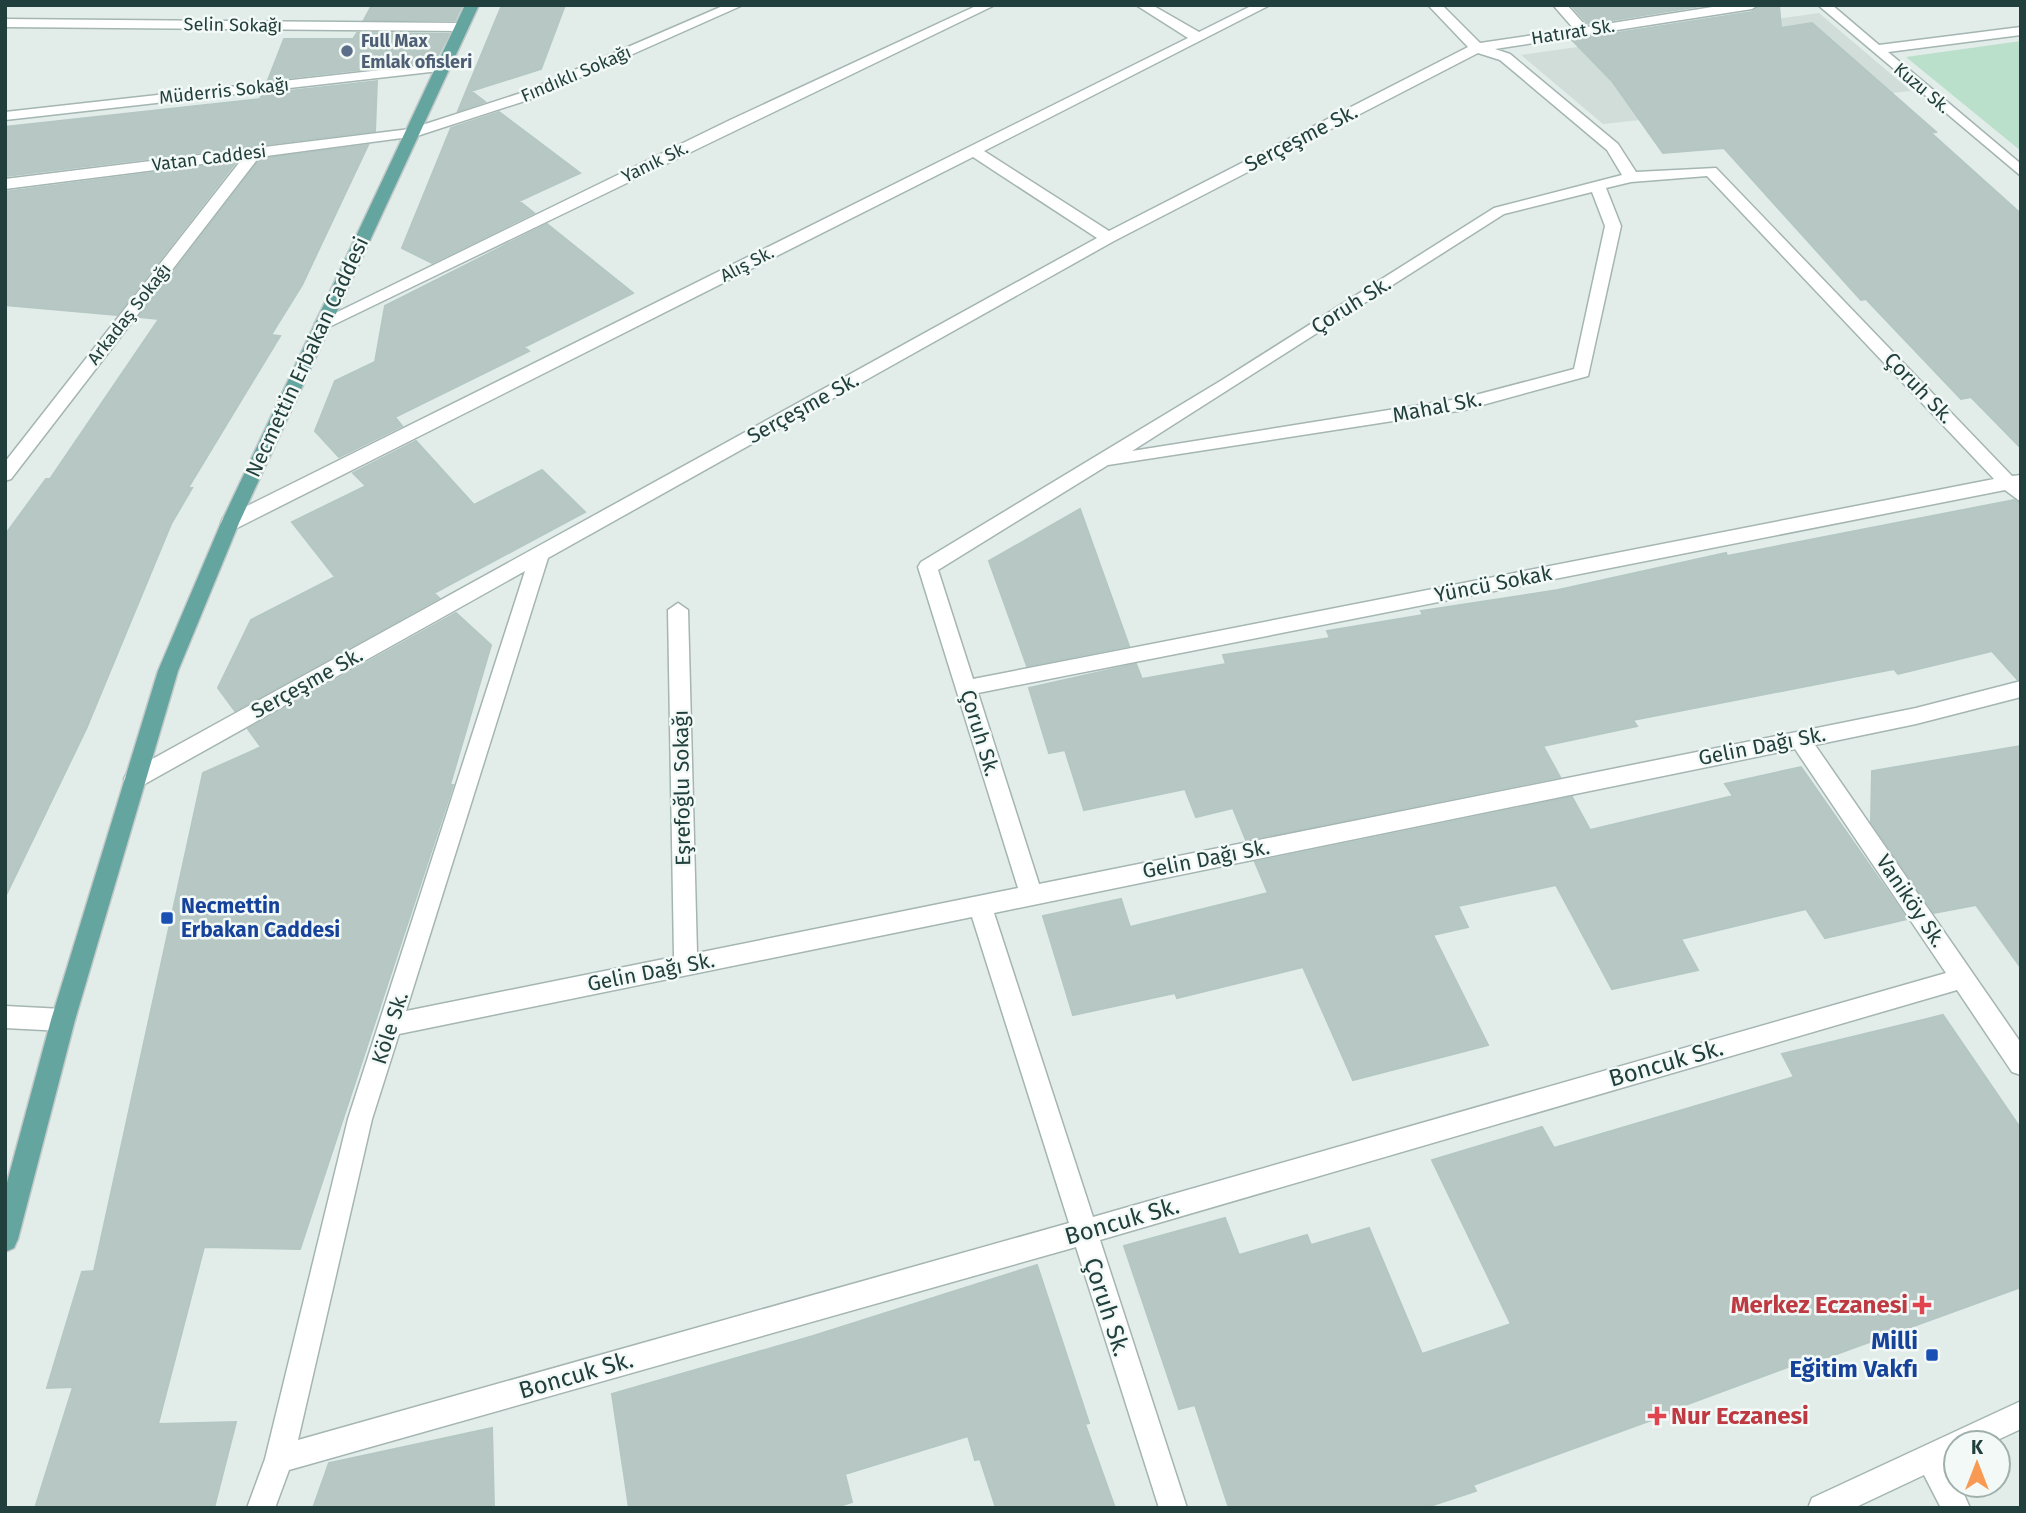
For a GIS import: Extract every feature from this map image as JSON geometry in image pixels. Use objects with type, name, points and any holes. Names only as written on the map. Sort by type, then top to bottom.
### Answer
[{"type":"main road","name":"Necmettin Erbakan Caddesi","points":[[5,1239],[63,1020],[168,671],[230,523],[472,5]]},
{"type":"street","name":"Yanık Sk.","points":[[323,323],[748,116],[989,5]]},
{"type":"street","points":[[1142,5],[1199,38]]},
{"type":"street","name":"Alış Sk.","points":[[230,523],[1264,5]]},
{"type":"street","points":[[1434,5],[1477,48],[1505,57],[1613,147],[1631,177]]},
{"type":"street","points":[[1559,5],[1583,30]]},
{"type":"street","name":"Hatırat Sk.","points":[[1477,48],[1752,5]]},
{"type":"street","name":"Kuzu Sk.","points":[[1824,5],[2021,172]]},
{"type":"street","name":"Fındıklı Sokağı","points":[[412,133],[529,95],[730,7]]},
{"type":"street","name":"Selin Sokağı","points":[[5,23],[461,27]]},
{"type":"street","points":[[1877,49],[2021,31]]},
{"type":"street","name":"Serçeşme Sk.","points":[[135,779],[1108,238],[1477,48]]},
{"type":"street","name":"Müderris Sokağı","points":[[5,116],[443,67]]},
{"type":"street","name":"Vatan Caddesi","points":[[5,184],[412,133]]},
{"type":"street","points":[[974,150],[1108,238]]},
{"type":"street","name":"Arkadaş Sokağı","points":[[5,475],[254,153]]},
{"type":"street","name":"Çoruh Sk.","points":[[1031,895],[928,567],[1499,211],[1598,188],[1631,177],[1711,171],[2017,486]]},
{"type":"street","name":"Mahal Sk.","points":[[1100,462],[1464,404],[1582,372],[1613,226],[1598,188]]},
{"type":"street","name":"Yüncü Sokak","points":[[966,688],[2017,486]]},
{"type":"street","name":"Köle Sk.","points":[[261,1508],[279,1459],[360,1119],[540,554]]},
{"type":"street","name":"Eşrefoğlu Sokağı","points":[[678,610],[686,965]]},
{"type":"street","name":"Gelin Dağı Sk.","points":[[391,1025],[1916,716],[2021,689]]},
{"type":"street","name":"Vaniköy Sk.","points":[[1800,739],[2021,1064]]},
{"type":"street","name":"Çoruh Sk.","points":[[980,905],[1172,1508]]},
{"type":"street","name":"Boncuk Sk.","points":[[279,1459],[1083,1232],[1963,978]]},
{"type":"street","points":[[5,1017],[63,1020]]},
{"type":"street","points":[[1991,1429],[2021,1415]]},
{"type":"street","points":[[1822,1508],[1942,1451]]},
{"type":"street","points":[[1930,1457],[1956,1508]]},
{"type":"shaded area","points":[[1819,13],[1911,91],[1603,124],[1521,55]]},
{"type":"green space","points":[[2021,41],[2021,151],[1906,57]]},
{"type":"building","points":[[372,5],[462,5],[455,20],[364,20]]},
{"type":"building","points":[[502,5],[565,5],[541,69],[471,91],[485,102],[458,111]]},
{"type":"building","points":[[1571,5],[1707,5],[1588,24]]},
{"type":"building","points":[[1761,5],[1779,5],[1781,28],[1812,23],[1936,132],[1931,133],[2021,214],[2021,448],[1971,397],[1961,399],[1866,299],[1861,300],[1724,148],[1663,153],[1612,81],[1572,40],[1752,12]]},
{"type":"building","name":"Full Max Emlak ofisleri","points":[[357,33],[449,34],[435,61],[268,80],[284,39],[353,39]]},
{"type":"building","points":[[377,81],[375,131],[5,176],[5,127],[260,99],[262,94]]},
{"type":"building","points":[[499,112],[580,173],[519,201],[534,213],[432,263],[402,248],[451,128]]},
{"type":"building","points":[[368,145],[302,285],[271,335],[280,336],[188,488],[192,488],[171,524],[86,729],[5,897],[5,535],[46,479],[50,479],[159,319],[139,317],[260,159]]},
{"type":"building","points":[[236,162],[117,315],[5,305],[5,192]]},
{"type":"building","points":[[547,224],[633,293],[524,347],[529,351],[395,417],[402,426],[339,457],[315,431],[335,381],[375,362],[385,306]]},
{"type":"building","points":[[416,441],[474,505],[542,470],[585,512],[434,593],[439,598],[235,711],[218,688],[251,620],[335,577],[292,522],[366,486],[353,473]]},
{"type":"building","points":[[2014,500],[2021,504],[2021,679],[2017,679],[1992,651],[1898,674],[1894,669],[1633,720],[1637,726],[1543,746],[1560,777],[1246,840],[1233,808],[1196,817],[1185,789],[1084,810],[1065,750],[1049,753],[1029,688],[1136,664],[1142,679],[1226,664],[1223,655],[1330,638],[1327,631],[1423,615],[1421,611],[1558,590],[1726,553],[1727,556]]},
{"type":"building","points":[[1080,509],[1129,646],[1027,666],[989,561]]},
{"type":"building","points":[[456,613],[491,645],[450,785],[453,785],[300,1249],[204,1247],[158,1424],[236,1422],[214,1508],[35,1508],[73,1387],[47,1388],[82,1272],[94,1271],[203,773],[261,747],[248,729]]},
{"type":"building","points":[[2021,746],[2021,968],[1976,905],[1934,913],[1871,822],[1872,771]]},
{"type":"building","points":[[1801,767],[1907,919],[1825,938],[1806,909],[1681,939],[1698,970],[1612,989],[1556,885],[1458,906],[1468,927],[1433,935],[1488,1045],[1353,1080],[1303,967],[1177,998],[1175,993],[1073,1015],[1043,916],[1121,899],[1130,927],[1268,893],[1255,862],[1572,797],[1590,830],[1733,796],[1725,784]]},
{"type":"building","points":[[1943,1015],[2021,1129],[2021,1287],[1809,1364],[1807,1360],[1677,1408],[1679,1410],[1473,1485],[1476,1491],[1424,1508],[1229,1508],[1195,1405],[1179,1409],[1124,1246],[1225,1218],[1239,1255],[1307,1235],[1311,1245],[1369,1228],[1422,1354],[1511,1324],[1432,1160],[1542,1127],[1554,1148],[1794,1077],[1782,1054]]},
{"type":"building","points":[[1037,1265],[1089,1423],[1085,1424],[1115,1508],[996,1508],[980,1459],[975,1460],[968,1436],[845,1474],[852,1502],[833,1508],[629,1508],[612,1394],[813,1336]]},
{"type":"building","points":[[492,1428],[494,1508],[313,1508],[329,1463]]},
{"type":"place","name":"Full Max Emlak ofisleri","points":[[347,51]]},
{"type":"place","name":"Necmettin Erbakan Caddesi","points":[[167,918]]},
{"type":"place","name":"Merkez Eczanesi","points":[[1922,1305]]},
{"type":"place","name":"Milli Eğitim Vakfı","points":[[1932,1355]]},
{"type":"place","name":"Nur Eczanesi","points":[[1657,1416]]}]
